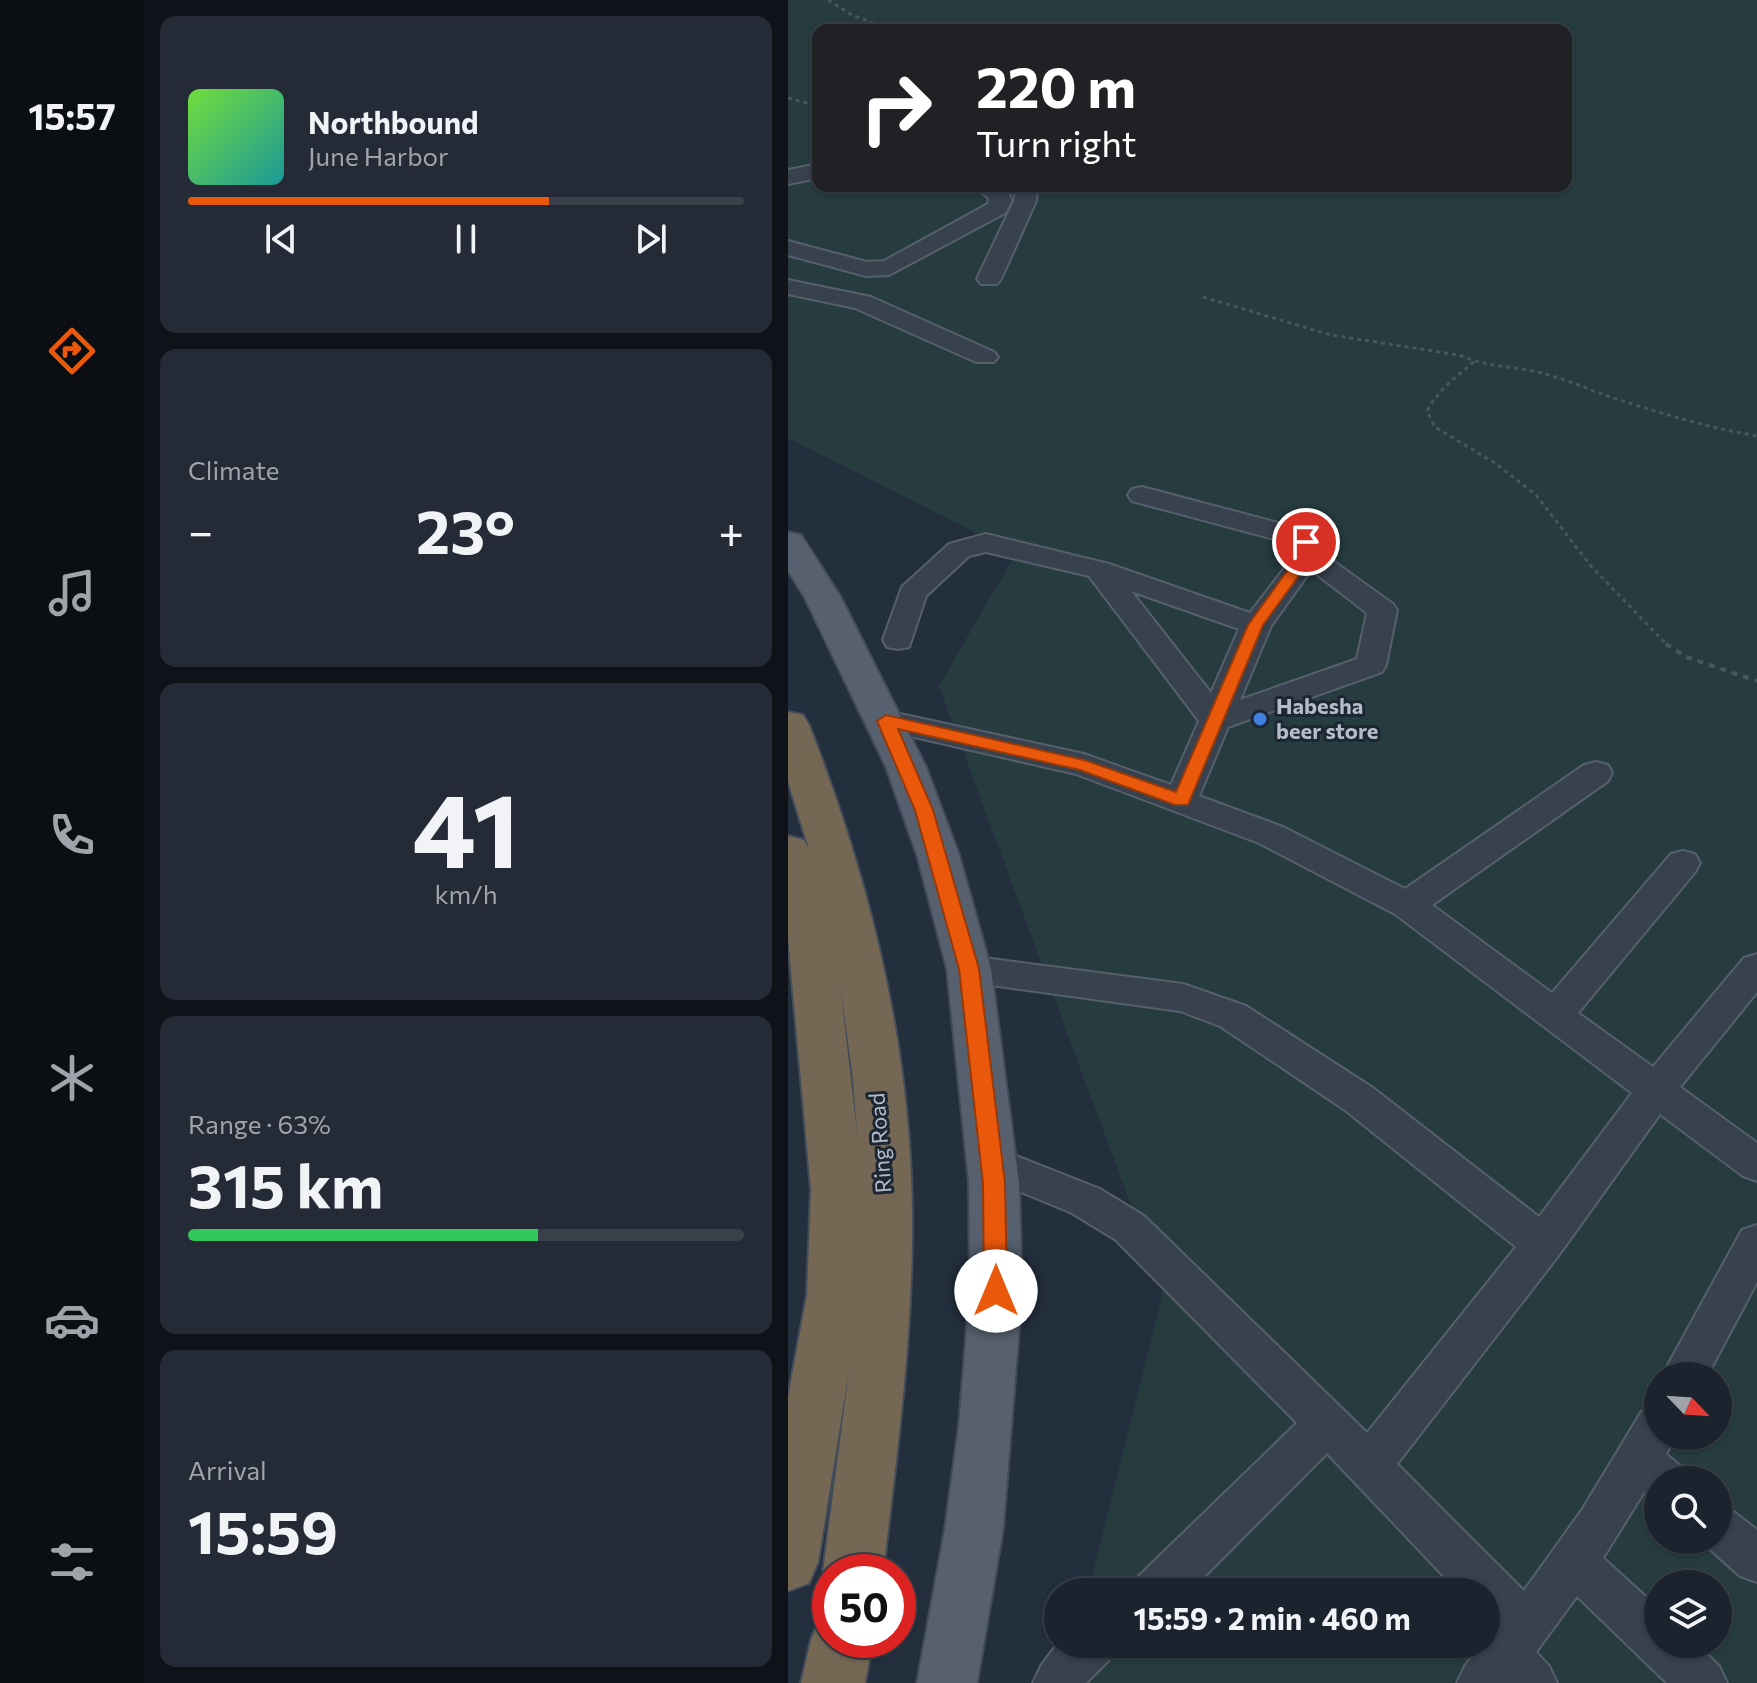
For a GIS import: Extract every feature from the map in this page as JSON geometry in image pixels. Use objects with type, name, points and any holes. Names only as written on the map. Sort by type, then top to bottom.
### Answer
[{"type":"highway","name":"Ring Road","points":[[788,725],[839,870],[869,1024],[884,1158],[884,1280],[873,1419],[855,1554]]},
{"type":"highway","name":"Ring Road","points":[[788,851],[809,917],[837,1189],[834,1295],[788,1562]]},
{"type":"highway","points":[[833,1683],[838,1658]]},
{"type":"main road","points":[[788,543],[810,574],[886,721],[924,810],[969,969],[992,1163],[996,1291],[974,1529],[947,1683]]},
{"type":"street","points":[[788,177],[812,172]]},
{"type":"street","points":[[788,248],[866,269],[889,268],[997,208],[1001,201],[995,192]]},
{"type":"street","points":[[989,279],[1026,192]]},
{"type":"street","points":[[788,287],[862,302],[985,357]]},
{"type":"street","points":[[1142,495],[1299,537],[1306,542],[1309,559]]},
{"type":"street","points":[[898,640],[912,593],[959,550],[986,543],[1099,570],[1256,625]]},
{"type":"street","points":[[1181,800],[1215,720],[1256,625],[1301,563],[1309,559],[1317,560],[1382,610],[1371,665],[1215,720]]},
{"type":"street","points":[[1099,570],[1215,720]]},
{"type":"street","points":[[886,721],[1084,765],[1271,835],[1407,905],[1654,1092],[1757,1165]]},
{"type":"street","points":[[1407,905],[1596,773]]},
{"type":"street","points":[[1555,1015],[1683,863]]},
{"type":"street","points":[[1368,1466],[1543,1244],[1654,1092],[1757,967]]},
{"type":"street","points":[[969,969],[1183,998],[1233,1016],[1359,1099],[1543,1244]]},
{"type":"street","points":[[992,1163],[1086,1201],[1130,1228],[1368,1466],[1511,1662],[1573,1561],[1654,1455]]},
{"type":"street","points":[[1692,1362],[1757,1242]]},
{"type":"street","points":[[1170,1578],[1327,1423]]},
{"type":"street","points":[[1732,1539],[1757,1560]]},
{"type":"street","points":[[1573,1561],[1644,1629]]},
{"type":"street","points":[[1058,1683],[1077,1658]]},
{"type":"street","points":[[1675,1658],[1702,1683]]},
{"type":"path","points":[[828,0],[852,15],[876,24]]},
{"type":"path","points":[[788,98],[812,104]]},
{"type":"path","points":[[1203,297],[1331,335],[1459,355],[1474,362],[1529,369],[1575,382],[1610,397],[1728,431],[1757,436]]},
{"type":"path","points":[[1474,362],[1456,373],[1435,394],[1427,411],[1435,427],[1495,463],[1536,495],[1591,566],[1666,644],[1686,657],[1757,681]]},
{"type":"green space","points":[[788,0],[1757,0],[1757,1683],[1065,1683],[1071,1658],[1500,1658],[1500,1578],[1092,1578],[1163,1292],[939,686],[1016,553],[788,438]]},
{"type":"place","name":"Habesha beer store","points":[[1260,719]]},
{"type":"route","points":[[996,1291],[996,1228],[989,1121],[969,969],[924,810],[886,721],[1084,765],[1181,800],[1256,625],[1301,563],[1309,559],[1306,542]]}]
